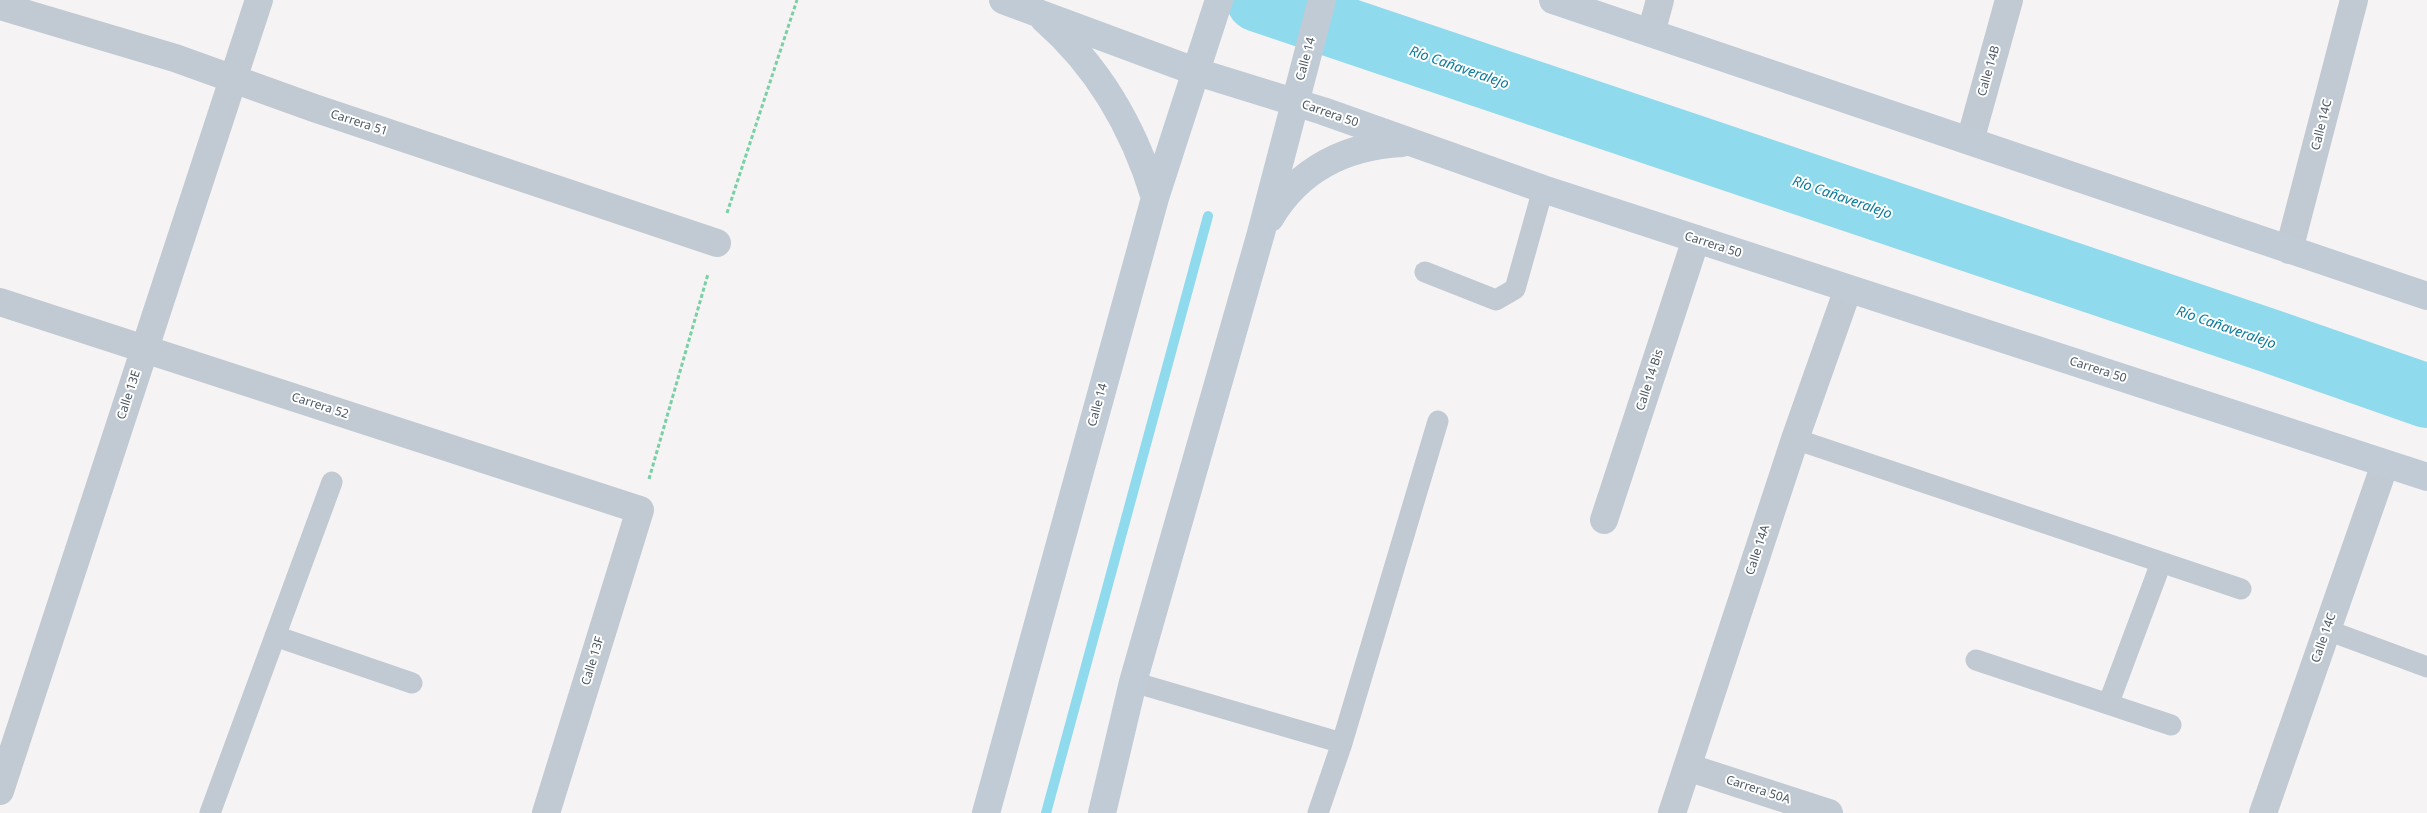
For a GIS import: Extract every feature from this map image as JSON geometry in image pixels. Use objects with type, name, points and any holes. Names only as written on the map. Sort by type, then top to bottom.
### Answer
[{"type":"main road","name":"Carrera 50","points":[[1003,0],[1201,59],[1297,91],[1409,143],[1543,190],[2427,477]]},
{"type":"main road","name":"Calle 14","points":[[986,813],[1155,198],[1219,0]]},
{"type":"main road","name":"Calle 14","points":[[1102,813],[1134,682],[1261,233],[1322,0]]},
{"type":"main road","points":[[1553,0],[2427,296]]},
{"type":"main road","points":[[1034,10],[1081,55],[1118,107],[1134,136],[1155,198]]},
{"type":"main road","points":[[1261,233],[1281,199],[1301,180],[1325,163],[1349,152],[1376,144],[1409,143]]},
{"type":"street","name":"Calle 13E","points":[[0,791],[259,0]]},
{"type":"street","points":[[1651,33],[1660,0]]},
{"type":"street","name":"Calle 14B","points":[[1970,141],[2009,0]]},
{"type":"street","name":"Calle 14C","points":[[2289,250],[2354,0]]},
{"type":"street","name":"Carrera 51","points":[[0,6],[175,58],[314,108],[717,243]]},
{"type":"street","name":"Calle 14 Bis","points":[[1604,520],[1696,239]]},
{"type":"street","name":"Calle 14A","points":[[1672,813],[1795,439],[1848,289]]},
{"type":"street","name":"Carrera 52","points":[[0,302],[640,510]]},
{"type":"street","name":"Calle 14C","points":[[2264,813],[2385,464]]},
{"type":"street","name":"Calle 13F","points":[[546,813],[640,510]]},
{"type":"street","name":"Carrera 50A","points":[[1687,767],[1829,813]]},
{"type":"lane","points":[[1425,272],[1496,300],[1515,289],[1543,190]]},
{"type":"lane","points":[[1318,813],[1342,743],[1438,420]]},
{"type":"lane","points":[[1795,439],[2241,589]]},
{"type":"lane","points":[[210,813],[332,482]]},
{"type":"lane","points":[[2109,702],[2161,563]]},
{"type":"lane","points":[[2327,630],[2427,667]]},
{"type":"lane","points":[[275,636],[412,683]]},
{"type":"lane","points":[[1976,660],[2109,702],[2171,725]]},
{"type":"lane","points":[[1134,682],[1342,743]]},
{"type":"waterway","name":"Río Cañaveralejo","points":[[1258,0],[2270,341],[2427,396]]},
{"type":"waterway","points":[[1046,813],[1208,216]]}]
